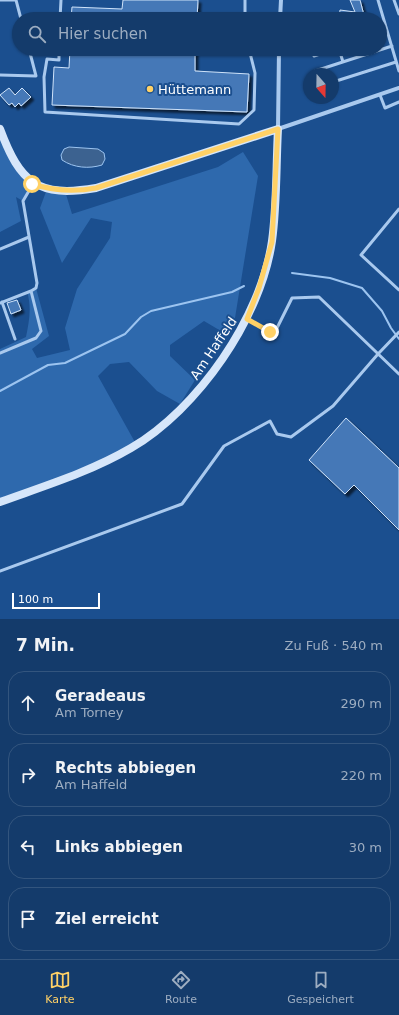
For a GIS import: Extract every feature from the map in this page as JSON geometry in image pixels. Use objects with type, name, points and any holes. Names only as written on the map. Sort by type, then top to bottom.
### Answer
[{"type":"street","points":[[280,12],[281,0]]},
{"type":"street","points":[[278,129],[279,56]]},
{"type":"street","points":[[0,129],[8,152],[20,172],[32,184],[47,189],[65,191],[96,188],[399,88]]},
{"type":"street","name":"Am Haffeld","points":[[0,502],[84,471],[107,461],[132,447],[158,429],[199,390],[227,351],[247,319],[259,288],[272,242],[278,129]]},
{"type":"lane","points":[[0,0],[16,0],[19,12]]},
{"type":"lane","points":[[60,12],[61,0]]},
{"type":"lane","points":[[245,0],[245,12]]},
{"type":"lane","points":[[378,0],[382,12]]},
{"type":"lane","points":[[394,0],[399,14]]},
{"type":"lane","points":[[387,30],[399,71]]},
{"type":"lane","points":[[387,48],[392,46]]},
{"type":"lane","points":[[31,56],[36,76]]},
{"type":"lane","points":[[59,56],[59,60],[47,59],[44,77],[45,112],[239,124],[254,110],[255,73],[251,56]]},
{"type":"lane","points":[[341,56],[343,62]]},
{"type":"lane","points":[[322,68],[361,56]]},
{"type":"lane","points":[[339,80],[396,62]]},
{"type":"lane","points":[[0,74],[44,77]]},
{"type":"lane","points":[[380,95],[385,108],[399,102]]},
{"type":"lane","points":[[14,339],[1,302],[36,288],[37,283],[23,201],[32,184]]},
{"type":"lane","points":[[399,209],[361,255],[399,290]]},
{"type":"lane","points":[[0,249],[30,237]]},
{"type":"lane","points":[[0,353],[36,338],[41,331],[31,291]]},
{"type":"lane","points":[[247,319],[267,331],[275,332],[292,298],[319,297],[399,374]]},
{"type":"lane","points":[[0,571],[182,504],[224,446],[270,421],[277,434],[291,437],[333,406],[399,332]]},
{"type":"shaded area","points":[[0,129],[33,184],[23,201],[16,197],[21,221],[0,232]]},
{"type":"shaded area","points":[[69,147],[98,149],[104,153],[105,159],[102,165],[97,166],[82,167],[71,165],[62,160],[61,155],[64,149]]},
{"type":"shaded area","points":[[243,152],[258,176],[235,318],[226,334],[204,321],[170,345],[170,356],[195,380],[180,404],[157,391],[129,362],[110,364],[98,376],[136,444],[107,461],[0,502],[0,349],[26,337],[30,309],[27,292],[36,288],[49,336],[32,349],[37,358],[70,350],[65,328],[77,289],[110,238],[112,222],[91,218],[62,263],[40,208],[47,189],[65,191],[72,214],[218,167]]},
{"type":"building","points":[[123,0],[198,0],[197,12],[72,12],[72,7],[122,9]]},
{"type":"building","points":[[350,0],[360,0],[363,12],[355,12]]},
{"type":"building","points":[[340,10],[355,12],[340,12]]},
{"type":"building","name":"Hüttemann","points":[[70,56],[195,56],[195,71],[249,74],[247,112],[52,105],[54,67],[69,68]]},
{"type":"building","points":[[9,88],[15,95],[22,88],[31,97],[21,106],[19,103],[15,107],[12,103],[9,105],[0,95]]},
{"type":"building","points":[[17,300],[21,310],[11,314],[7,303]]},
{"type":"building","points":[[346,418],[399,468],[399,530],[354,485],[345,494],[309,460]]},
{"type":"waterway","points":[[292,273],[330,278],[362,288],[382,311],[399,339]]},
{"type":"waterway","points":[[0,391],[48,365],[65,363],[125,334],[141,317],[151,311],[232,292],[244,286]]},
{"type":"place","name":"Hüttemann","points":[[150,89]]},
{"type":"route","points":[[32,184],[47,189],[65,191],[79,191],[96,188],[278,129],[272,242],[259,288],[247,319],[270,332]]}]
